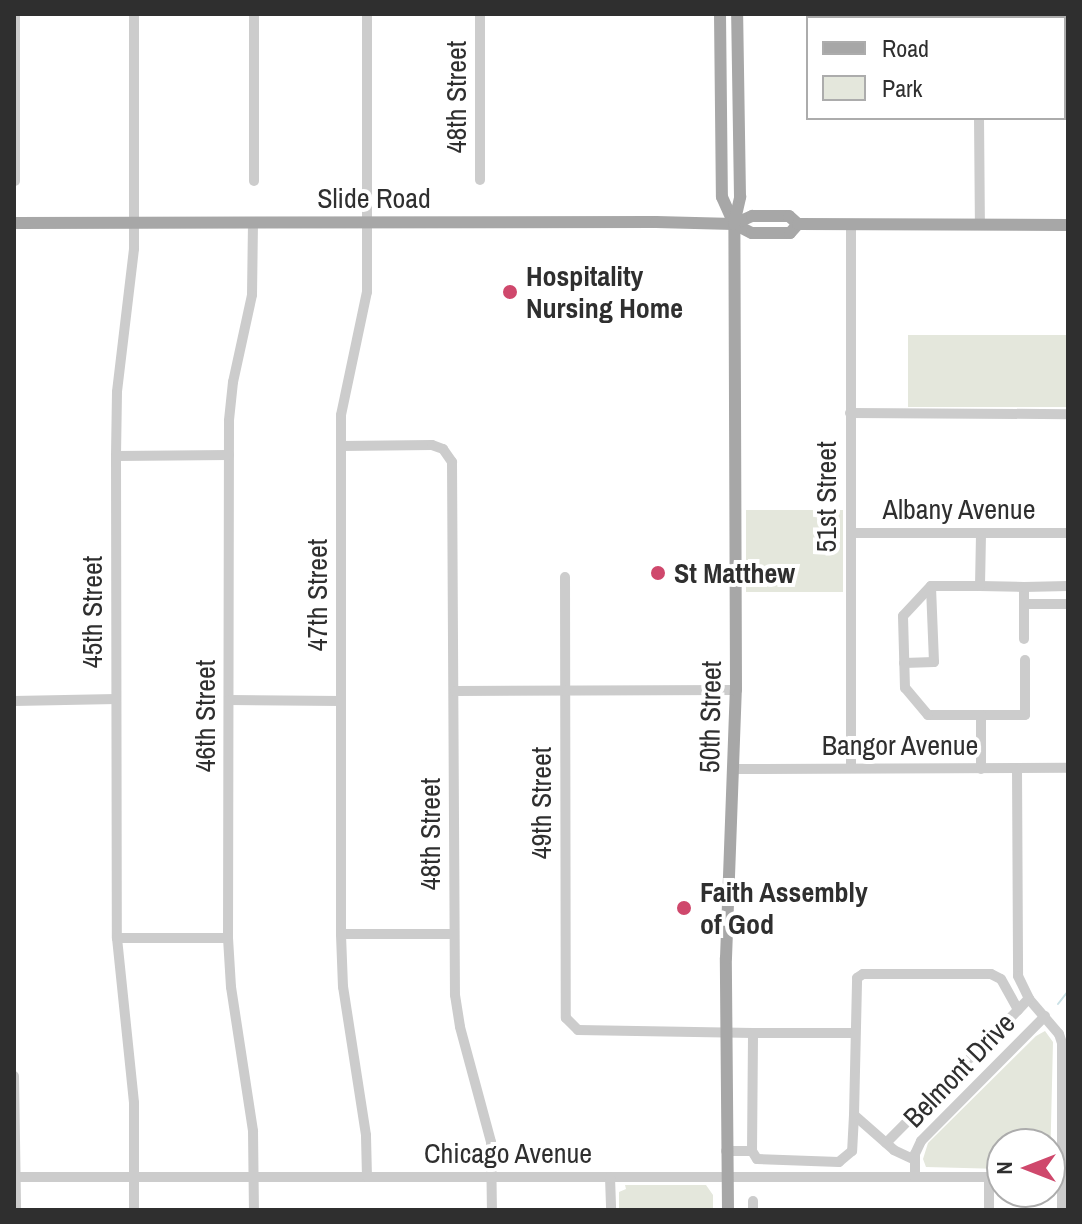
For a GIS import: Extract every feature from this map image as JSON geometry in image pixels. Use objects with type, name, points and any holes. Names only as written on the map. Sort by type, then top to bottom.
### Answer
[{"type":"main road","name":"50th Street","points":[[720,14],[722,197],[734,224]]},
{"type":"main road","name":"50th Street","points":[[728,1210],[725,1031],[736,690],[734,224],[740,197],[737,14]]},
{"type":"main road","name":"Slide Road","points":[[14,223],[734,224],[752,216],[789,216],[798,224],[1068,225]]},
{"type":"street","points":[[15,14],[15,181]]},
{"type":"street","name":"45th Street","points":[[134,14],[133,264],[117,392],[116,456],[117,938],[134,1103],[134,1210]]},
{"type":"street","points":[[254,14],[254,181]]},
{"type":"street","name":"47th Street","points":[[367,14],[367,292],[343,395],[341,446],[341,934],[343,987],[366,1135],[367,1177]]},
{"type":"street","name":"48th Street","points":[[480,14],[480,180]]},
{"type":"street","points":[[979,120],[980,225]]},
{"type":"street","name":"46th Street","points":[[253,223],[252,295],[230,399],[228,938],[231,987],[253,1131],[254,1210]]},
{"type":"street","name":"51st Street","points":[[851,225],[851,768]]},
{"type":"street","points":[[850,413],[1068,414]]},
{"type":"street","name":"48th Street","points":[[341,446],[432,445],[447,454],[454,473],[456,1012],[491,1142],[492,1210]]},
{"type":"street","points":[[116,456],[229,455]]},
{"type":"street","name":"Albany Avenue","points":[[851,533],[1068,533]]},
{"type":"street","points":[[980,586],[981,533]]},
{"type":"street","name":"49th Street","points":[[565,577],[566,1011],[573,1027],[594,1031],[725,1031]]},
{"type":"street","points":[[904,663],[934,662],[931,586]]},
{"type":"street","points":[[1025,660],[1025,715],[928,715],[905,688],[903,616],[931,586],[1068,586]]},
{"type":"street","points":[[1024,587],[1024,639]]},
{"type":"street","points":[[1024,604],[1068,604]]},
{"type":"street","points":[[455,691],[736,690]]},
{"type":"street","points":[[14,701],[116,699]]},
{"type":"street","points":[[229,700],[341,701]]},
{"type":"street","points":[[981,715],[981,769]]},
{"type":"street","name":"Bangor Avenue","points":[[733,769],[1068,768]]},
{"type":"street","name":"Belmont Drive","points":[[915,1177],[915,1160],[921,1141],[1045,1016],[1021,987],[1016,963],[1017,769]]},
{"type":"street","points":[[341,934],[454,934]]},
{"type":"street","points":[[117,938],[228,938]]},
{"type":"street","points":[[753,1033],[752,1151],[757,1159],[839,1162],[852,1151],[855,986],[863,974],[997,975],[1018,1010]]},
{"type":"street","points":[[886,1143],[1029,998]]},
{"type":"street","points":[[1045,1016],[1062,1043],[1061,1128]]},
{"type":"street","points":[[725,1031],[854,1033]]},
{"type":"street","points":[[14,1076],[16,1210]]},
{"type":"street","points":[[854,1115],[886,1143],[915,1160]]},
{"type":"street","points":[[726,1151],[752,1151]]},
{"type":"street","name":"Chicago Avenue","points":[[15,1177],[986,1177]]},
{"type":"street","points":[[610,1177],[611,1210]]},
{"type":"green space","points":[[908,335],[1068,335],[1068,407],[908,407]]},
{"type":"green space","points":[[746,510],[843,510],[843,592],[746,592]]},
{"type":"green space","points":[[1045,1031],[1053,1042],[1051,1128],[986,1128],[986,1169],[926,1167],[923,1159],[928,1143],[1036,1036]]},
{"type":"green space","points":[[625,1185],[706,1185],[713,1195],[713,1210],[619,1210],[619,1192],[626,1189]]},
{"type":"waterway","points":[[1058,1004],[1068,991]]},
{"type":"place","name":"Hospitality Nursing Home","points":[[510,292]]},
{"type":"place","name":"St Matthew","points":[[658,573]]},
{"type":"place","name":"Faith Assembly of God","points":[[684,908]]}]
